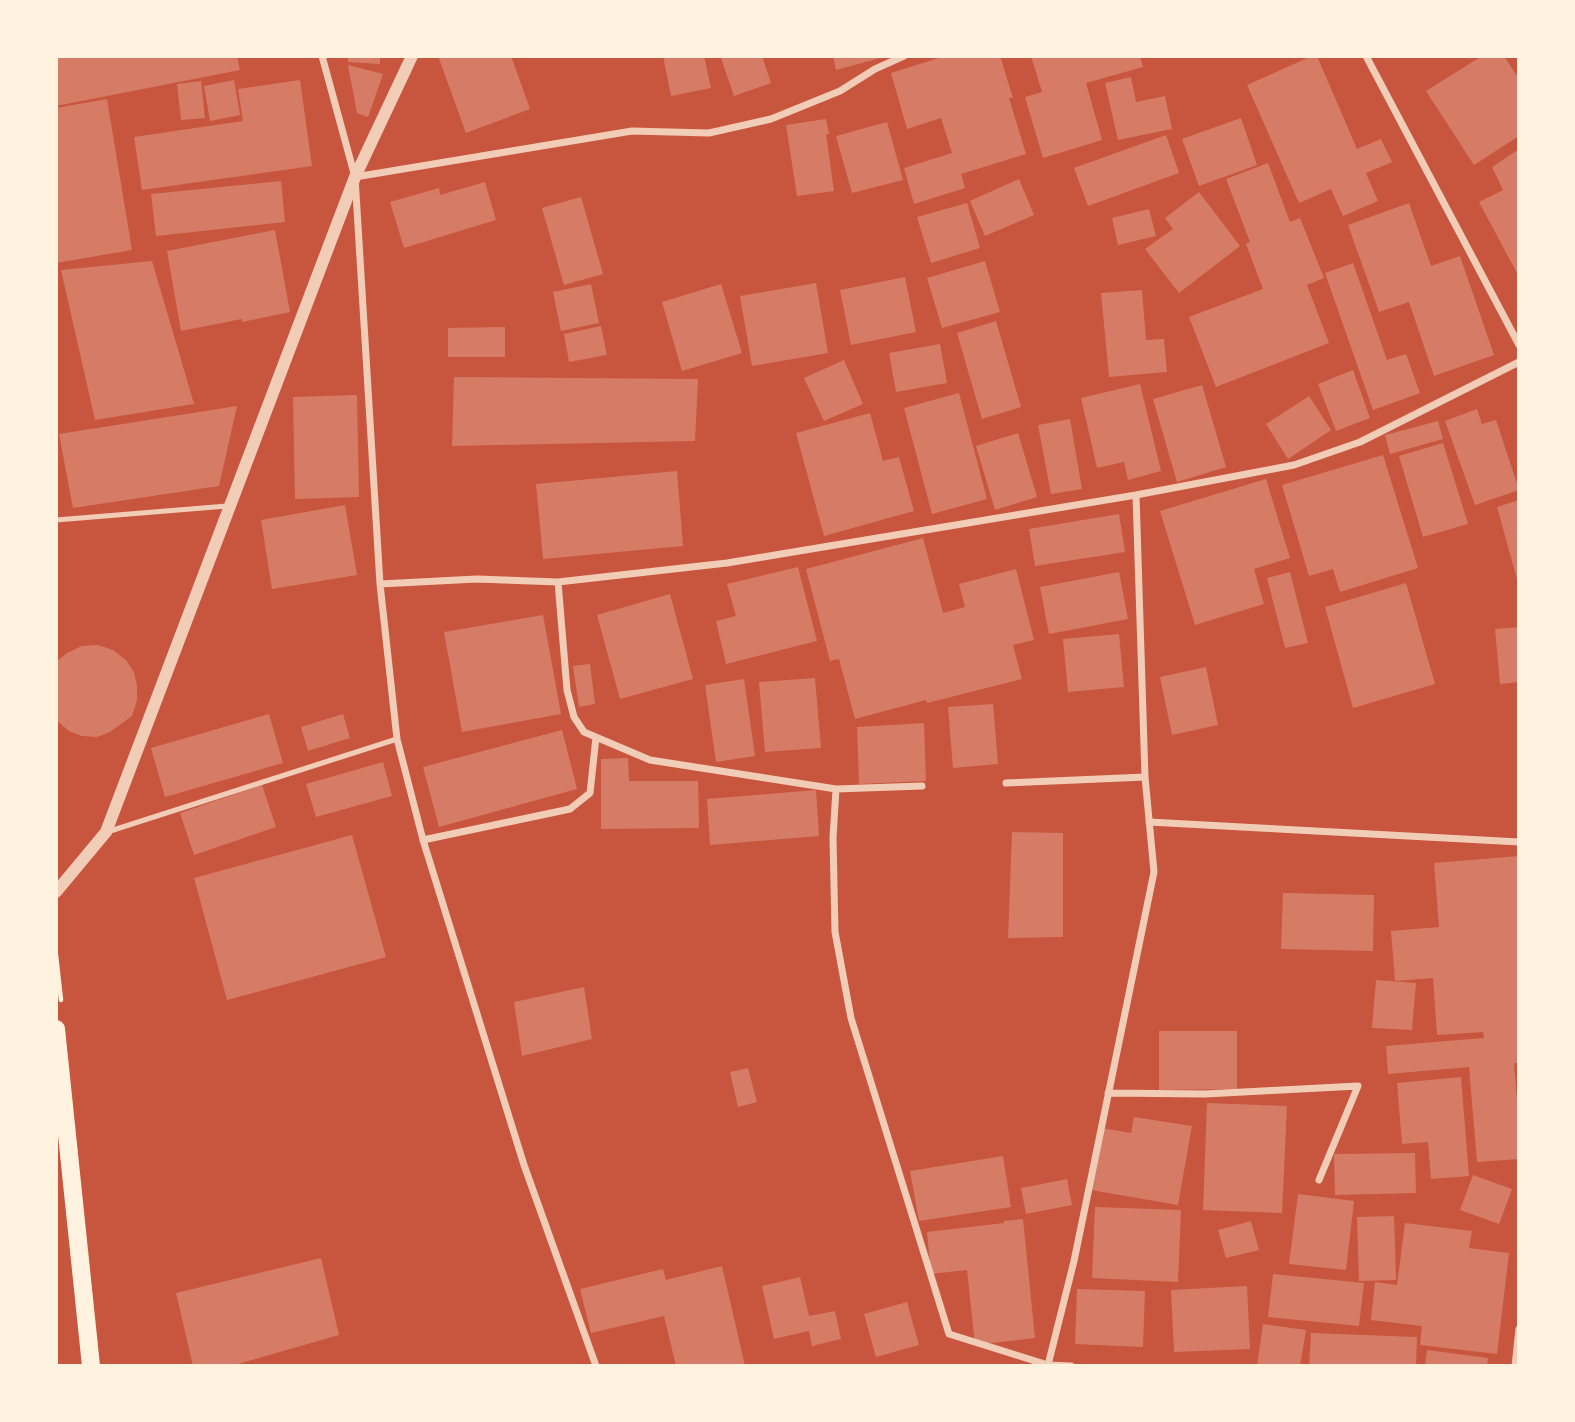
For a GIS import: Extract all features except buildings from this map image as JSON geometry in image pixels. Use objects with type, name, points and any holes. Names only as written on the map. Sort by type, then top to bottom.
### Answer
[{"type":"main road","points":[[56,1029],[91,1366]]},
{"type":"street","points":[[322,56],[355,177],[380,583],[397,739],[423,839],[524,1165],[596,1366]]},
{"type":"street","points":[[56,892],[106,832],[355,177],[412,56]]},
{"type":"street","points":[[355,177],[632,131],[709,133],[771,119],[840,91],[875,69],[904,56]]},
{"type":"street","points":[[1366,56],[1519,345]]},
{"type":"street","points":[[380,583],[477,579],[558,582],[727,564],[1136,495],[1294,465],[1360,442],[1519,362]]},
{"type":"street","points":[[1048,1365],[1074,1261],[1154,872],[1144,777],[1136,495]]},
{"type":"street","points":[[558,582],[567,690],[574,717],[584,732],[650,760],[836,789],[922,786]]},
{"type":"street","points":[[423,839],[570,809],[590,793],[596,737]]},
{"type":"street","points":[[1006,783],[1144,777]]},
{"type":"street","points":[[836,789],[833,838],[835,932],[851,1018],[950,1334],[1048,1365],[1071,1366]]},
{"type":"street","points":[[1149,822],[1519,842]]},
{"type":"street","points":[[1108,1093],[1205,1094],[1357,1086],[1319,1180]]},
{"type":"street","points":[[1515,1366],[1519,1329]]},
{"type":"lane","points":[[56,520],[230,506]]},
{"type":"lane","points":[[106,832],[397,739]]}]
